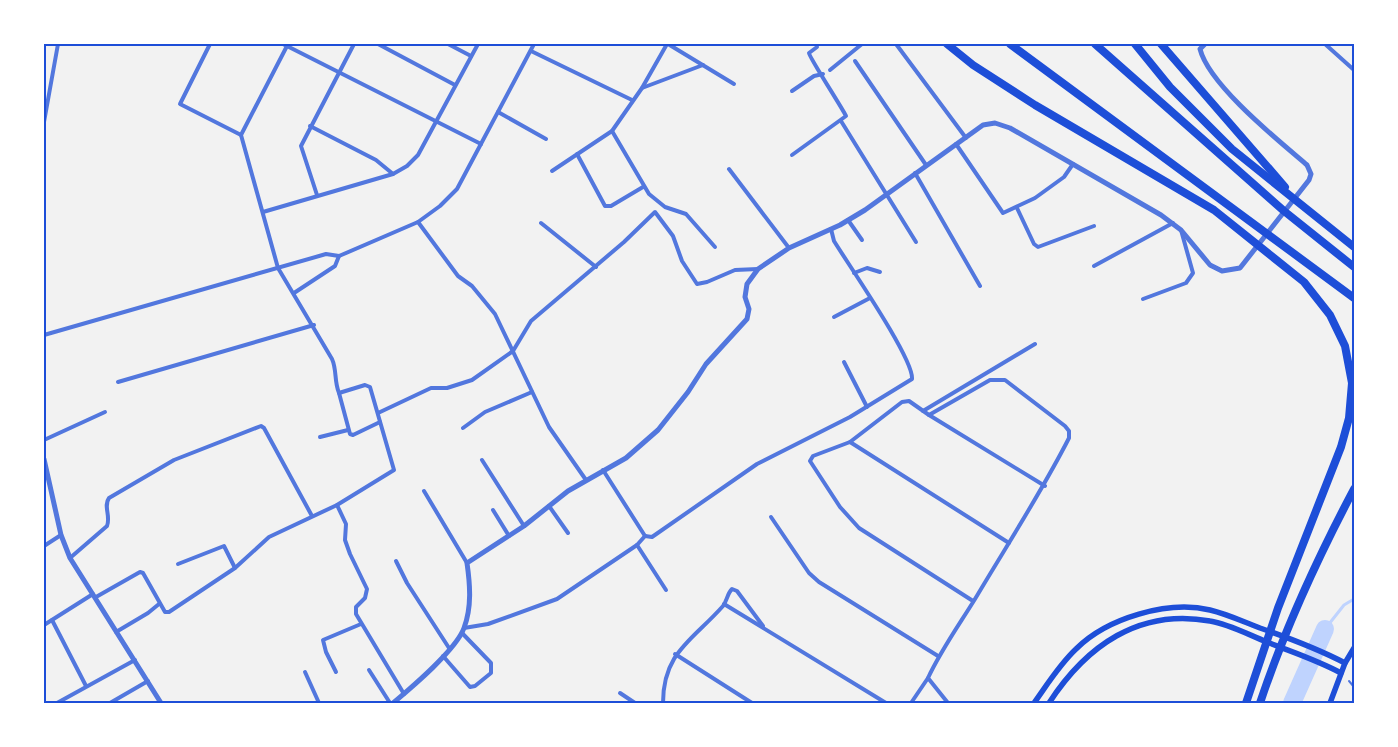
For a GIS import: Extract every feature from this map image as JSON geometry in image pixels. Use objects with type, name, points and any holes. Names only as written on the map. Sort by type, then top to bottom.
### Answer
[{"type":"highway","points":[[947,44],[973,65],[1035,105],[1214,210],[1304,282],[1330,316],[1345,346],[1352,383],[1348,418],[1341,447],[1278,608],[1246,703]]},
{"type":"highway","points":[[1010,44],[1354,298]]},
{"type":"highway","points":[[1095,44],[1284,211],[1354,267]]},
{"type":"highway","points":[[1135,44],[1170,87],[1232,150],[1354,247]]},
{"type":"highway","points":[[1161,44],[1294,198]]},
{"type":"highway","points":[[1260,703],[1292,615],[1325,544],[1354,489]]},
{"type":"main road","points":[[1034,703],[1076,648],[1098,632],[1157,609],[1183,606],[1210,610],[1301,643],[1345,663]]},
{"type":"main road","points":[[1049,703],[1060,687],[1091,652],[1110,639],[1132,628],[1160,620],[1212,621],[1322,663],[1341,673]]},
{"type":"main road","points":[[1330,703],[1345,663],[1354,648]]},
{"type":"street","points":[[44,122],[58,44]]},
{"type":"street","points":[[210,44],[180,104],[241,135]]},
{"type":"street","points":[[380,422],[353,435],[348,430],[339,392],[335,384],[335,366],[331,356],[278,268],[241,135],[286,44],[481,144]]},
{"type":"street","points":[[317,195],[301,146],[354,44]]},
{"type":"street","points":[[378,44],[454,85]]},
{"type":"street","points":[[387,48],[389,44]]},
{"type":"street","points":[[448,44],[471,56]]},
{"type":"street","points":[[263,212],[393,174],[407,166],[418,155],[454,85],[478,44]]},
{"type":"street","points":[[44,335],[326,254],[339,256],[418,222],[440,206],[457,189],[534,44]]},
{"type":"street","points":[[552,171],[612,131],[642,88],[667,44],[734,84]]},
{"type":"street","points":[[830,70],[862,44]]},
{"type":"street","points":[[896,44],[966,138]]},
{"type":"street","points":[[467,563],[524,526],[568,490],[626,458],[658,430],[688,392],[706,364],[747,319],[749,309],[745,297],[747,284],[758,269],[789,248],[848,220],[983,125],[995,123],[1010,128],[1173,223],[1216,269],[1230,271],[1240,268],[1306,184],[1311,174],[1307,165],[1257,123],[1224,86],[1202,56],[1200,49],[1205,44]]},
{"type":"street","points":[[1325,44],[1354,70]]},
{"type":"street","points":[[792,155],[846,116],[808,54],[817,47]]},
{"type":"street","points":[[530,51],[632,100]]},
{"type":"street","points":[[856,61],[926,165]]},
{"type":"street","points":[[642,88],[704,65]]},
{"type":"street","points":[[792,90],[814,76],[822,74]]},
{"type":"street","points":[[498,112],[546,140]]},
{"type":"street","points":[[840,121],[887,193],[916,242]]},
{"type":"street","points":[[310,126],[376,160],[393,174]]},
{"type":"street","points":[[612,131],[643,187],[660,204],[686,214],[715,247]]},
{"type":"street","points":[[956,144],[1001,211],[1006,214],[1064,178],[1073,164]]},
{"type":"street","points":[[577,154],[605,206],[611,206],[643,187]]},
{"type":"street","points":[[729,169],[789,248]]},
{"type":"street","points":[[915,173],[980,286]]},
{"type":"street","points":[[1017,208],[1034,244],[1038,247],[1094,226]]},
{"type":"street","points":[[378,413],[432,388],[447,388],[472,380],[513,352],[530,321],[596,267],[655,212],[673,236],[682,261],[697,284],[707,282],[735,270],[758,269]]},
{"type":"street","points":[[848,220],[862,240]]},
{"type":"street","points":[[418,222],[458,276],[477,291],[495,314],[549,427],[586,480]]},
{"type":"street","points":[[541,223],[596,267]]},
{"type":"street","points":[[1094,266],[1173,223]]},
{"type":"street","points":[[603,470],[645,536],[652,537],[757,464],[867,407],[912,379],[912,372],[903,350],[834,241],[831,229]]},
{"type":"street","points":[[1143,299],[1186,283],[1191,279],[1193,273],[1181,230]]},
{"type":"street","points":[[294,293],[335,266],[339,256]]},
{"type":"street","points":[[854,273],[867,268],[880,272]]},
{"type":"street","points":[[834,317],[870,298]]},
{"type":"street","points":[[118,382],[314,325]]},
{"type":"street","points":[[922,411],[1035,344]]},
{"type":"street","points":[[844,362],[867,407]]},
{"type":"street","points":[[911,703],[928,678],[938,656],[1045,486],[1069,438],[1069,431],[1005,380],[990,380],[929,415]]},
{"type":"street","points":[[44,625],[140,572],[143,573],[159,604],[165,612],[169,612],[236,568],[269,537],[337,506],[394,470],[370,387],[365,385],[339,392]]},
{"type":"street","points":[[463,428],[485,412],[532,392]]},
{"type":"street","points":[[973,601],[859,528],[840,507],[810,461],[813,456],[850,442],[902,402],[908,401],[1045,486]]},
{"type":"street","points":[[44,440],[105,412]]},
{"type":"street","points":[[70,558],[107,526],[109,519],[106,502],[109,498],[174,460],[260,426],[264,428],[312,516]]},
{"type":"street","points":[[320,437],[348,430]]},
{"type":"street","points":[[850,442],[1009,543]]},
{"type":"street","points":[[44,459],[61,535],[70,558],[161,703]]},
{"type":"street","points":[[482,460],[524,526]]},
{"type":"street","points":[[369,670],[391,703],[404,694],[442,656],[463,630],[471,588],[467,563],[424,491]]},
{"type":"street","points":[[337,506],[346,524],[345,540],[367,593],[356,611],[361,624],[404,694]]},
{"type":"street","points":[[549,506],[568,533]]},
{"type":"street","points":[[493,510],[509,536]]},
{"type":"street","points":[[771,517],[809,573],[819,582],[938,656]]},
{"type":"street","points":[[44,546],[61,535]]},
{"type":"street","points":[[463,630],[488,624],[557,599],[637,545],[645,536]]},
{"type":"street","points":[[637,545],[666,590]]},
{"type":"street","points":[[178,564],[224,546],[236,568]]},
{"type":"street","points":[[396,561],[449,648]]},
{"type":"street","points":[[662,703],[663,685],[675,654],[724,604],[729,592],[735,590],[764,627]]},
{"type":"street","points":[[116,632],[148,613],[159,604]]},
{"type":"street","points":[[724,604],[886,703]]},
{"type":"street","points":[[52,620],[86,686]]},
{"type":"street","points":[[336,672],[326,652],[323,640],[361,624]]},
{"type":"street","points":[[442,656],[470,687],[475,686],[491,674],[491,663],[463,630]]},
{"type":"street","points":[[675,654],[752,703]]},
{"type":"street","points":[[57,703],[135,660]]},
{"type":"street","points":[[305,672],[319,703]]},
{"type":"street","points":[[928,678],[948,703]]},
{"type":"street","points":[[110,703],[148,682]]},
{"type":"street","points":[[620,693],[635,703]]},
{"type":"lane","points":[[1349,681],[1354,687]]},
{"type":"waterway","points":[[1325,629],[1344,605],[1354,599]]},
{"type":"waterway","points":[[1292,703],[1325,629]]}]
